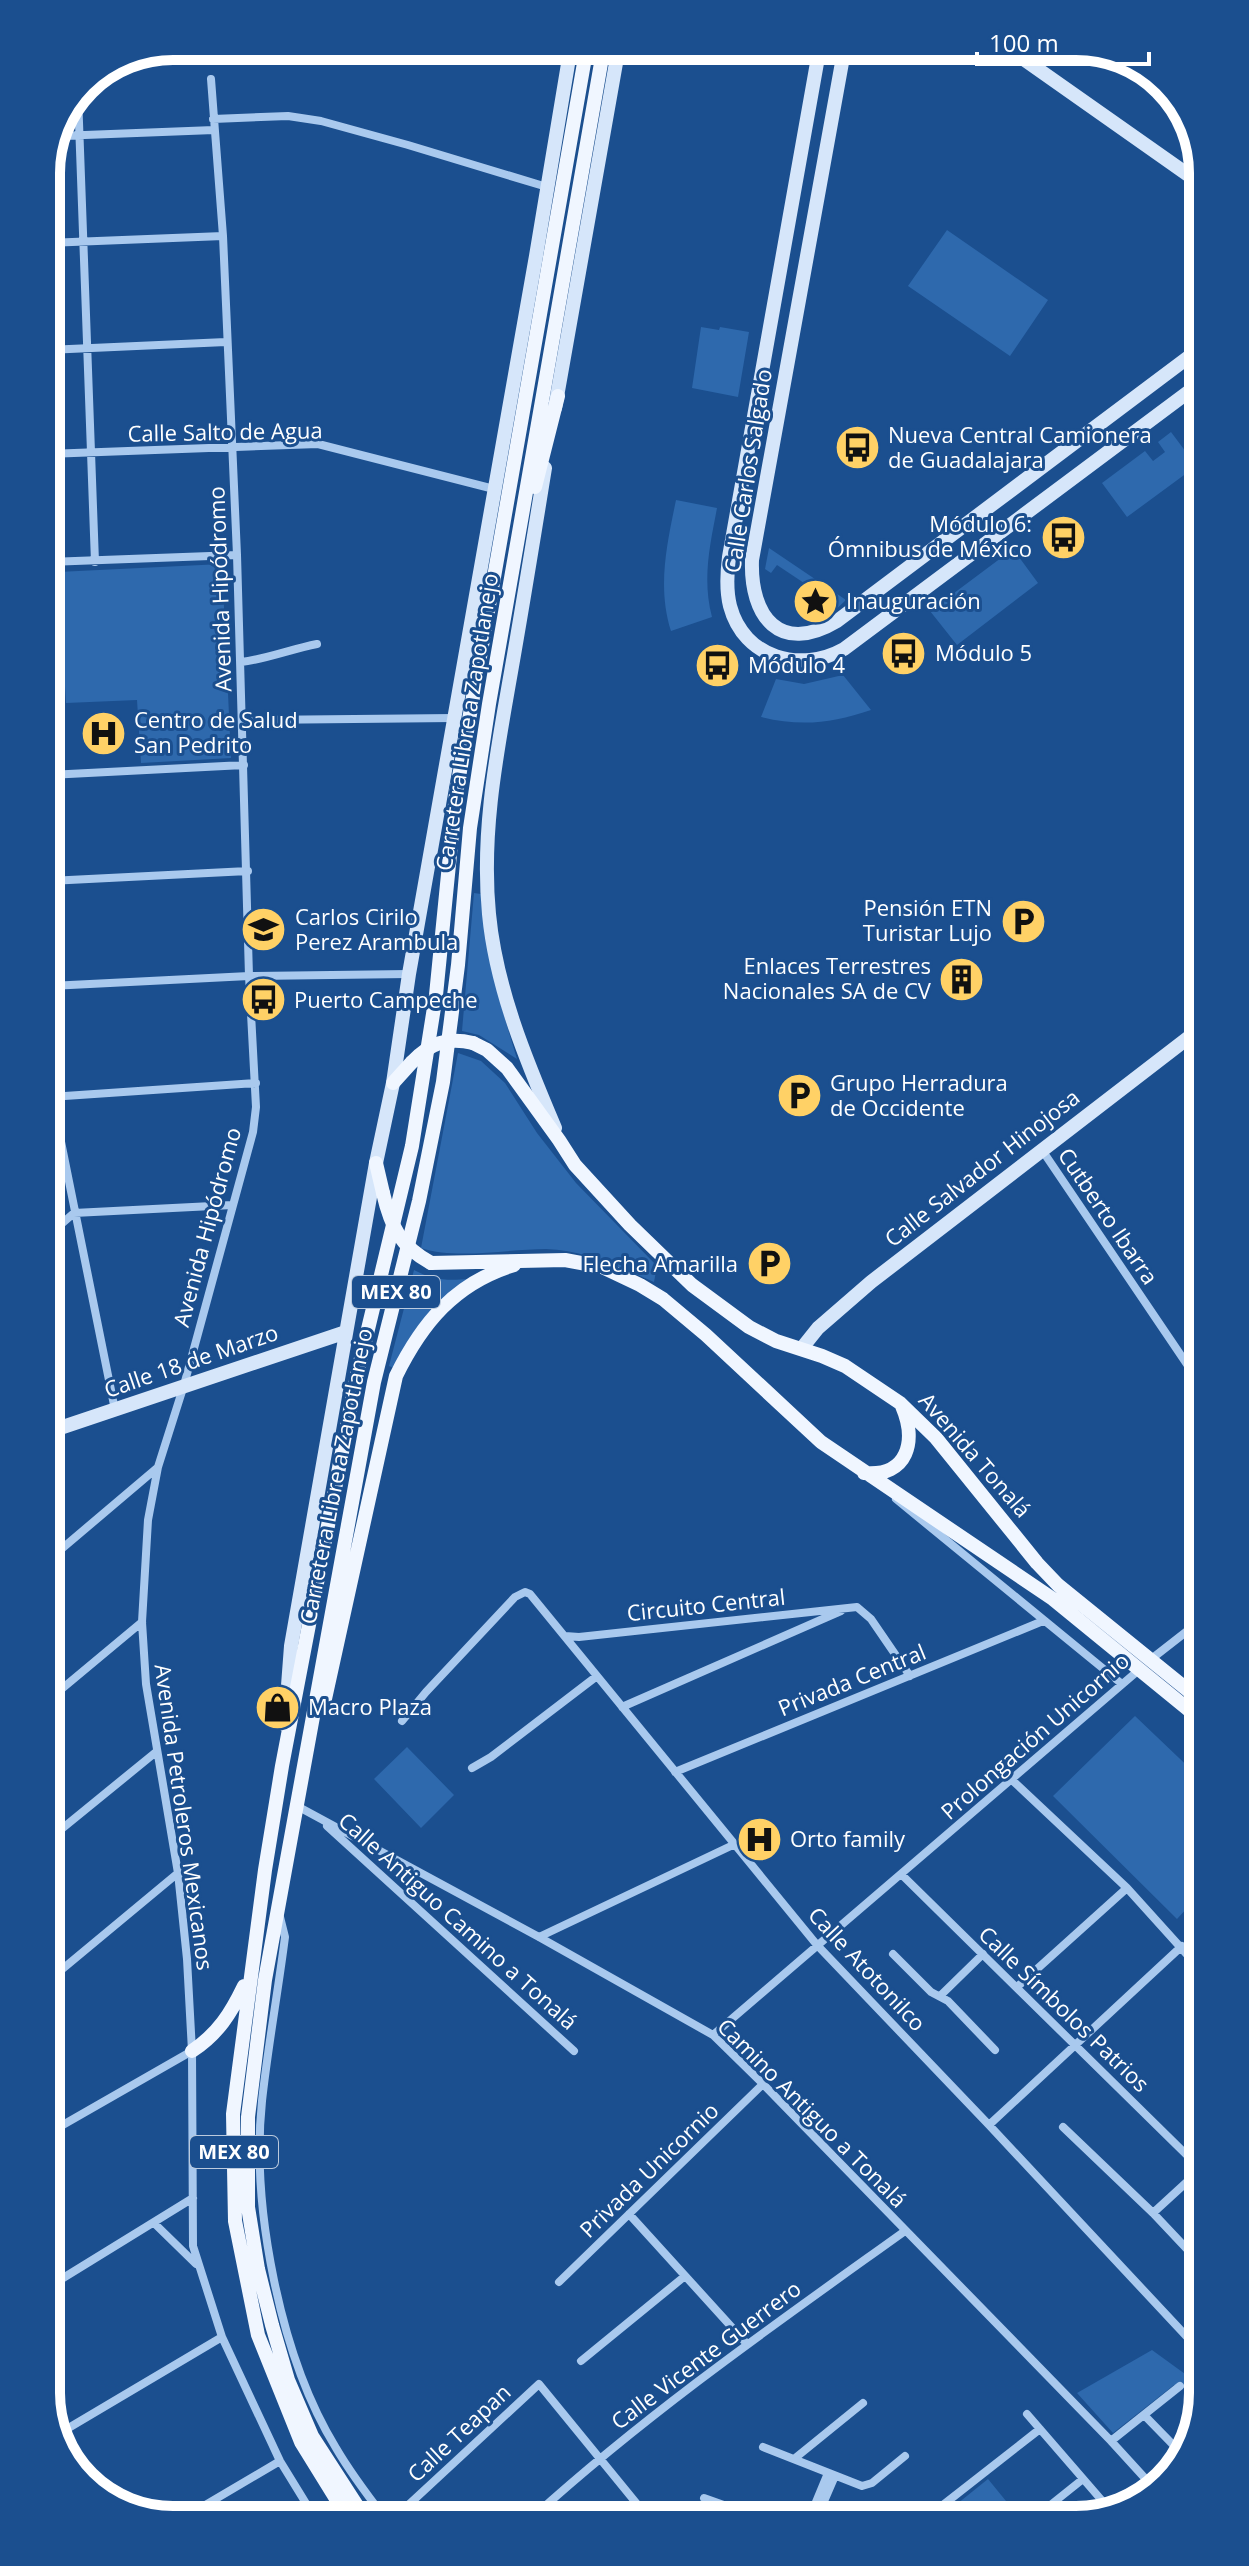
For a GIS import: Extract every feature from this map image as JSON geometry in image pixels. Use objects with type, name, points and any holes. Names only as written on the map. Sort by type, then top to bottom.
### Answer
[{"type":"main road","name":"Carretera Libre a Zapotlanejo","points":[[341,2506],[301,2442],[258,2335],[235,2221],[233,2114],[250,1975],[282,1766],[356,1379],[412,1146],[436,995],[456,794],[585,60]]},
{"type":"main road","name":"Carretera Libre a Zapotlanejo","points":[[359,2506],[330,2451],[312,2436],[288,2380],[258,2269],[248,2207],[248,2117],[265,1980],[374,1382],[419,1201],[443,1082],[458,965],[470,828],[602,60]]},
{"type":"main road","points":[[514,561],[558,396]]},
{"type":"main road","name":"Avenida Tonalá","points":[[393,1083],[412,1062],[437,1043],[446,1040],[473,1043],[487,1050],[507,1068],[575,1165],[630,1225],[692,1285],[749,1327],[776,1341],[845,1366],[900,1403],[936,1438],[1058,1585],[1189,1708]]},
{"type":"main road","name":"Avenida Tonalá","points":[[376,1163],[399,1236],[412,1252],[431,1263],[565,1260],[602,1267],[663,1299],[821,1442],[1189,1693]]},
{"type":"main road","points":[[298,1798],[312,1761],[396,1376],[413,1342],[436,1313],[484,1278],[529,1260]]},
{"type":"main road","points":[[863,1473],[887,1472],[905,1456],[910,1434],[900,1403]]},
{"type":"main road","points":[[192,2051],[211,2039],[222,2025],[250,1975]]},
{"type":"street","name":"Carretera Libre a Zapotlanejo","points":[[282,1766],[291,1646],[376,1163],[393,1083],[409,974],[569,60]]},
{"type":"street","name":"Carretera Libre a Zapotlanejo","points":[[559,1140],[512,1018],[504,988],[489,916],[486,848],[495,764],[617,60]]},
{"type":"street","points":[[818,60],[729,557],[729,604],[738,626],[754,644],[775,657],[798,662],[822,659],[844,649],[1189,391]]},
{"type":"street","name":"Calle Carlos Salgado","points":[[842,60],[752,560],[756,602],[772,623],[785,631],[800,634],[819,630],[837,621],[1189,357]]},
{"type":"street","points":[[1025,60],[1189,175]]},
{"type":"street","name":"Avenida Hipódromo","points":[[184,1385],[253,1132],[256,1107],[249,976],[237,555],[223,236],[211,79]]},
{"type":"street","points":[[79,110],[95,562]]},
{"type":"street","points":[[213,119],[288,116],[321,121],[547,187]]},
{"type":"street","points":[[67,136],[214,130]]},
{"type":"street","points":[[60,242],[223,236]]},
{"type":"street","points":[[60,350],[226,342]]},
{"type":"street","name":"Calle Salto de Agua","points":[[60,454],[318,444],[494,489]]},
{"type":"street","points":[[60,560],[95,562],[237,555]]},
{"type":"street","points":[[241,662],[260,660],[317,644]]},
{"type":"street","points":[[243,720],[454,718]]},
{"type":"street","points":[[60,774],[244,765]]},
{"type":"street","points":[[60,880],[248,871]]},
{"type":"street","points":[[60,985],[249,976],[409,974]]},
{"type":"street","name":"Calle Salvador Hinojosa","points":[[802,1348],[818,1328],[871,1282],[1189,1037]]},
{"type":"street","points":[[60,1093],[256,1083]]},
{"type":"street","points":[[60,1140],[115,1410]]},
{"type":"street","name":"Cutberto Ibarra","points":[[1042,1150],[1189,1367]]},
{"type":"street","points":[[60,1225],[74,1213],[232,1205]]},
{"type":"street","name":"Calle 18 de Marzo","points":[[60,1428],[346,1332]]},
{"type":"street","name":"Avenida Petroleros Mexicanos","points":[[184,1385],[158,1467],[148,1520],[142,1622],[146,1684],[178,1873],[192,2051],[193,2246],[222,2337],[280,2461],[308,2506]]},
{"type":"street","points":[[60,1550],[158,1467]]},
{"type":"street","points":[[878,1482],[908,1510],[1122,1684]]},
{"type":"street","name":"Calle Atotonilco","points":[[402,1721],[515,1597],[525,1592],[535,1599],[817,1945],[1189,2339]]},
{"type":"street","points":[[851,1607],[867,1614],[910,1676]]},
{"type":"street","name":"Circuito Central","points":[[565,1636],[579,1637],[851,1607]]},
{"type":"street","name":"Circuito Central","points":[[622,1707],[851,1607]]},
{"type":"street","name":"Privada Central","points":[[675,1772],[1043,1621]]},
{"type":"street","points":[[60,1690],[142,1622]]},
{"type":"street","name":"Prolongación Unicornio","points":[[713,2035],[1189,1630]]},
{"type":"street","points":[[472,1768],[491,1757],[597,1676]]},
{"type":"street","points":[[60,1830],[156,1752]]},
{"type":"street","points":[[1012,1780],[1127,1888],[1189,1955]]},
{"type":"street","name":"Camino Antiguo a Tonalá","points":[[298,1798],[316,1816],[713,2035],[1147,2481]]},
{"type":"street","name":"Calle Antiguo Camino a Tonalá","points":[[316,1816],[574,2051]]},
{"type":"street","points":[[539,1937],[733,1845]]},
{"type":"street","points":[[60,1971],[178,1873]]},
{"type":"street","name":"Calle Símbolos Patrios","points":[[901,1874],[1189,2156]]},
{"type":"street","points":[[1017,1987],[1127,1888]]},
{"type":"street","points":[[989,2125],[1182,1946]]},
{"type":"street","points":[[893,1954],[931,1992],[948,2001],[995,2050]]},
{"type":"street","points":[[940,1996],[983,1954]]},
{"type":"street","points":[[60,2127],[192,2051]]},
{"type":"street","name":"Privada Unicornio","points":[[559,2282],[763,2084]]},
{"type":"street","points":[[1063,2127],[1189,2251]]},
{"type":"street","points":[[1153,2213],[1189,2181]]},
{"type":"street","points":[[60,2280],[193,2198]]},
{"type":"street","points":[[629,2214],[747,2344]]},
{"type":"street","points":[[154,2223],[197,2264]]},
{"type":"street","name":"Calle Vicente Guerrero","points":[[545,2506],[599,2457],[747,2344],[905,2231]]},
{"type":"street","points":[[581,2361],[685,2276]]},
{"type":"street","points":[[67,2429],[222,2337]]},
{"type":"street","name":"Calle Teapan","points":[[410,2506],[539,2384],[599,2457]]},
{"type":"street","points":[[1111,2441],[1180,2386]]},
{"type":"street","points":[[794,2459],[863,2403]]},
{"type":"street","points":[[1027,2414],[1103,2502]]},
{"type":"street","points":[[1145,2416],[1175,2447]]},
{"type":"street","points":[[942,2506],[1040,2429]]},
{"type":"street","points":[[763,2447],[867,2485],[905,2456]]},
{"type":"street","points":[[330,2451],[376,2505]]},
{"type":"street","points":[[599,2457],[639,2506]]},
{"type":"street","points":[[204,2506],[280,2461]]},
{"type":"street","points":[[821,2506],[831,2474]]},
{"type":"street","points":[[815,2506],[831,2474]]},
{"type":"street","points":[[1049,2506],[1083,2479]]},
{"type":"street","points":[[704,2498],[726,2506]]},
{"type":"shaded area","points":[[947,230],[1048,300],[1010,356],[908,286]]},
{"type":"shaded area","points":[[701,327],[749,332],[738,397],[692,388]]},
{"type":"shaded area","points":[[1171,432],[1189,456],[1189,471],[1127,517],[1102,483],[1145,451],[1153,461],[1165,452],[1158,442]]},
{"type":"shaded area","points":[[676,500],[717,508],[707,576],[712,617],[671,631],[664,582]]},
{"type":"shaded area","points":[[769,548],[846,600],[831,614],[823,608],[828,599],[777,565],[771,573],[765,569]]},
{"type":"shaded area","points":[[1013,549],[1038,583],[957,645],[930,611]]},
{"type":"shaded area","points":[[222,564],[231,758],[141,763],[137,700],[66,703],[60,572]]},
{"type":"shaded area","points":[[843,675],[871,710],[817,722],[790,722],[761,717],[776,679],[804,684]]},
{"type":"shaded area","points":[[474,893],[481,894],[494,977],[517,1059],[479,1035],[462,1031]]},
{"type":"shaded area","points":[[458,1053],[481,1061],[505,1083],[537,1133],[576,1183],[657,1266],[654,1282],[574,1252],[531,1249],[466,1254],[421,1248]]},
{"type":"shaded area","points":[[414,1270],[440,1279],[468,1279],[425,1318],[394,1368],[389,1366]]},
{"type":"shaded area","points":[[1135,1716],[1189,1768],[1189,1906],[1177,1919],[1053,1796]]},
{"type":"shaded area","points":[[407,1747],[454,1795],[421,1828],[374,1779]]},
{"type":"shaded area","points":[[1152,2350],[1189,2377],[1189,2390],[1182,2385],[1174,2385],[1113,2433],[1077,2393]]},
{"type":"shaded area","points":[[988,2479],[1010,2506],[954,2506]]},
{"type":"place","name":"Nueva Central Camionera de Guadalajara","points":[[857,448]]},
{"type":"place","name":"Módulo 6: Ómnibus de México","points":[[1063,537]]},
{"type":"place","name":"Inauguración","points":[[815,601]]},
{"type":"place","name":"Módulo 5","points":[[904,653]]},
{"type":"place","name":"Módulo 4","points":[[717,665]]},
{"type":"place","name":"Centro de Salud San Pedrito","points":[[103,733]]},
{"type":"place","name":"Pensión ETN Turistar Lujo","points":[[1023,921]]},
{"type":"place","name":"Carlos Cirilo Perez Arambula","points":[[264,930]]},
{"type":"place","name":"Enlaces Terrestres Nacionales SA de CV","points":[[962,979]]},
{"type":"place","name":"Puerto Campeche","points":[[263,1000]]},
{"type":"place","name":"Grupo Herradura de Occidente","points":[[799,1096]]},
{"type":"place","name":"Flecha Amarilla","points":[[769,1264]]},
{"type":"place","name":"Macro Plaza","points":[[277,1707]]},
{"type":"place","name":"Orto family","points":[[759,1839]]}]
